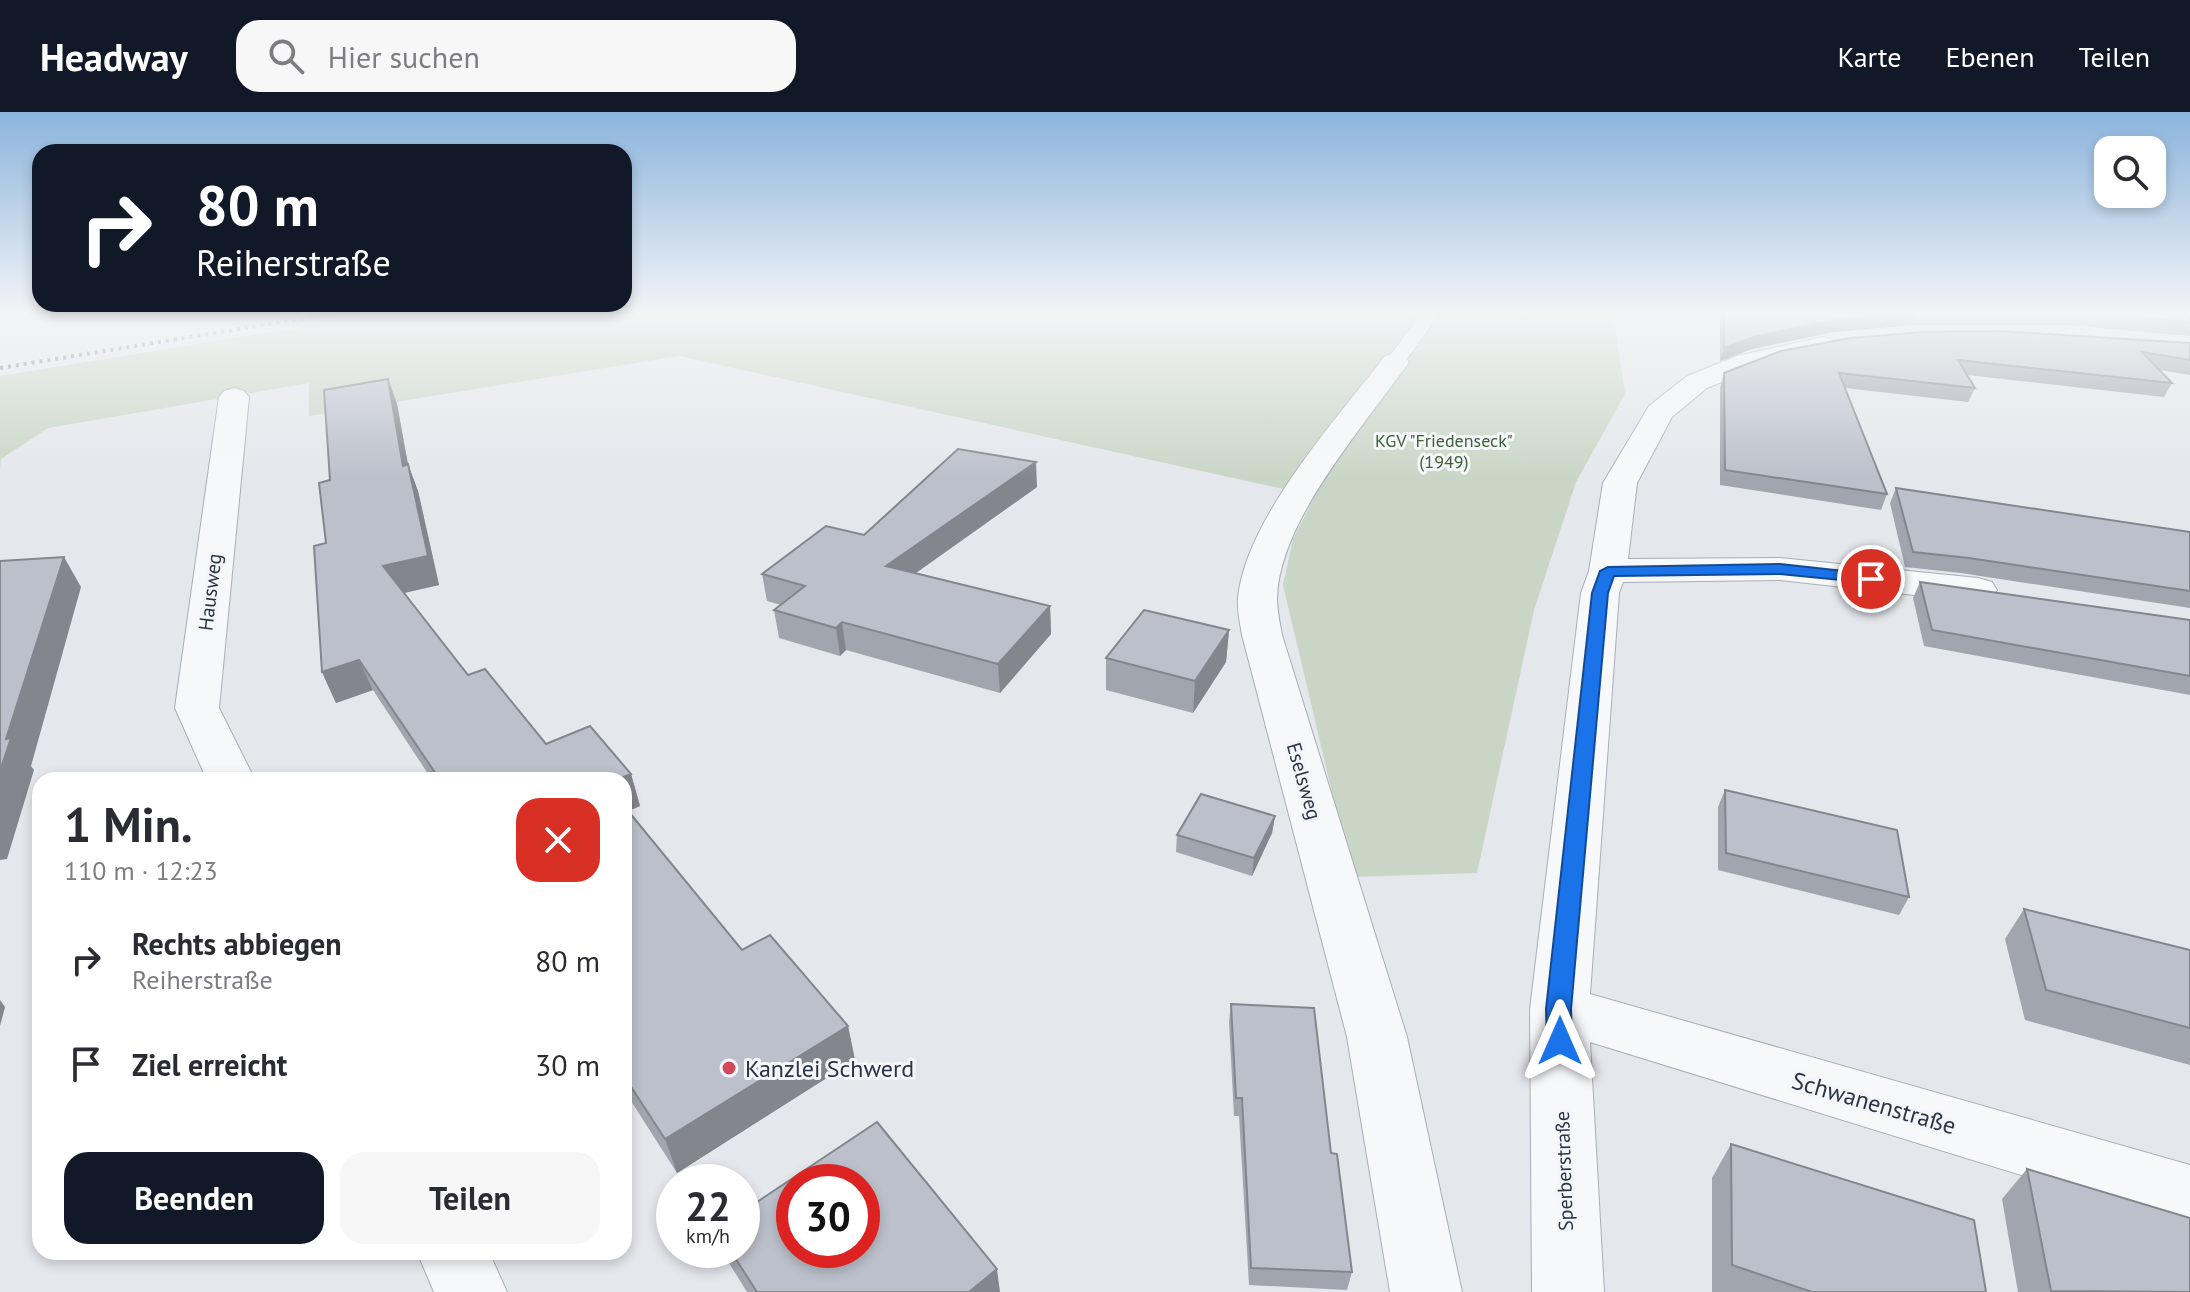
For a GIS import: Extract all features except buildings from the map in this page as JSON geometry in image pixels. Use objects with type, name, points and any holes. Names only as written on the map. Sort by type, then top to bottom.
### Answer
[{"type":"street","name":"Eselsweg","points":[[1391,368],[1294,502],[1266,558],[1257,596],[1262,635],[1377,1037],[1426,1292]]},
{"type":"street","name":"Sperberstraße","points":[[1568,1292],[1559,1009],[1600,593],[1608,571],[1620,483],[1660,412],[1697,382],[1732,368]]},
{"type":"street","name":"Hausweg","points":[[227,772],[197,708],[234,397]]},
{"type":"street","points":[[1608,571],[1780,569],[2007,595]]},
{"type":"street","name":"Schwanenstraße","points":[[1559,1009],[2190,1196]]},
{"type":"street","points":[[456,1260],[471,1292]]},
{"type":"green space","name":"KGV \"Friedenseck\" (1949)","points":[[49,368],[605,368],[309,416],[309,383],[48,428],[1,459],[0,469],[0,376]]},
{"type":"green space","name":"KGV \"Friedenseck\" (1949)","points":[[734,368],[1621,368],[1625,394],[1576,482],[1534,610],[1477,873],[1352,877],[1283,585],[1293,539],[1315,496]]},
{"type":"place","name":"Kanzlei Schwerd","points":[[729,1068]]},
{"type":"route","points":[[1560,1041],[1559,1009],[1600,593],[1608,571],[1780,569],[1871,579]]}]
